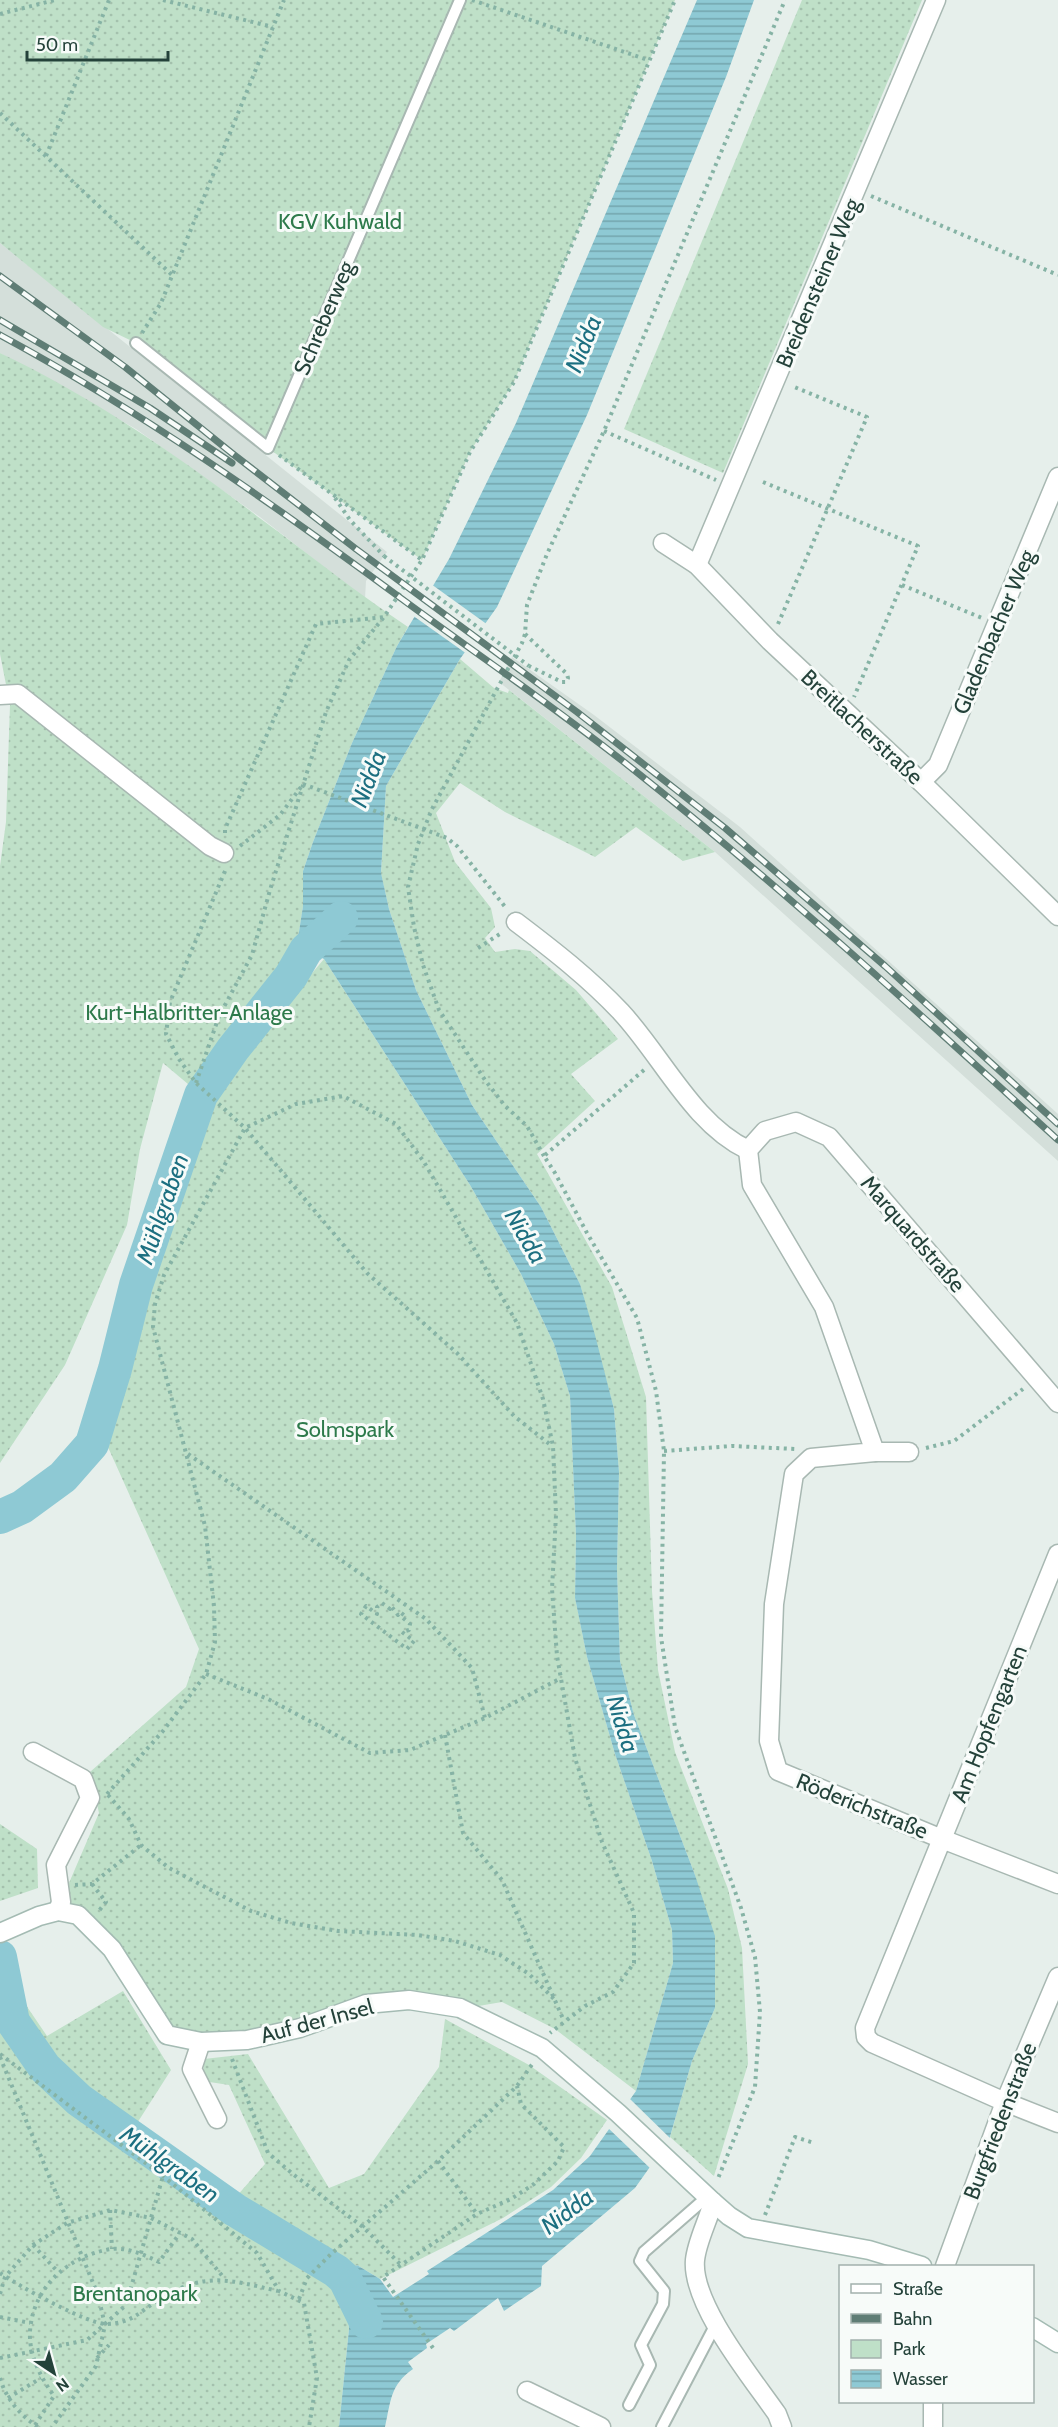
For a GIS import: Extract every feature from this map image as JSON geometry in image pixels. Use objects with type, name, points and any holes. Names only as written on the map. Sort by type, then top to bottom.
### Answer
[{"type":"street","name":"Breidensteiner Weg","points":[[697,566],[936,0]]},
{"type":"street","name":"Gladenbacher Weg","points":[[921,782],[938,765],[1058,477]]},
{"type":"street","name":"Breitlacherstraße","points":[[663,543],[697,566],[770,641],[921,782],[1058,916]]},
{"type":"street","points":[[0,695],[18,694],[210,846],[224,853]]},
{"type":"street","points":[[516,922],[572,964],[622,1013],[709,1122],[730,1142],[748,1150],[752,1185],[824,1307],[875,1452]]},
{"type":"street","name":"Marquardstraße","points":[[748,1150],[765,1131],[796,1122],[829,1137],[1058,1403]]},
{"type":"street","points":[[810,1458],[875,1452],[909,1452]]},
{"type":"street","name":"Röderichstraße","points":[[810,1458],[794,1474],[774,1604],[769,1741],[778,1772],[1058,1884]]},
{"type":"street","name":"Am Hopfengarten","points":[[1005,2102],[872,2043],[867,2037],[865,2028],[1058,1554]]},
{"type":"street","points":[[8,1930],[39,1916],[58,1911],[61,1902],[56,1865],[90,1798],[83,1779],[33,1752]]},
{"type":"street","name":"Auf der Insel","points":[[58,1911],[78,1915],[111,1949],[167,2035],[201,2042],[247,2040],[300,2028],[366,2004],[409,2000],[460,2008],[542,2057],[618,2113],[729,2216],[748,2228],[869,2250],[919,2265]]},
{"type":"street","name":"Burgfriedenstraße","points":[[945,2265],[1005,2102],[1058,1977]]},
{"type":"street","points":[[201,2042],[192,2069],[217,2119]]},
{"type":"street","points":[[1005,2102],[1058,2123]]},
{"type":"street","points":[[710,2199],[695,2259],[696,2284],[716,2324],[777,2414],[782,2427]]},
{"type":"street","points":[[1034,2328],[1058,2343]]},
{"type":"street","points":[[527,2391],[591,2425]]},
{"type":"street","points":[[933,2403],[933,2427]]},
{"type":"lane","name":"Schreberweg","points":[[268,448],[460,0]]},
{"type":"lane","points":[[138,340],[268,448]]},
{"type":"lane","points":[[628,2405],[650,2365],[641,2345],[664,2298],[664,2291],[640,2261],[644,2252],[710,2199]]},
{"type":"lane","points":[[662,2427],[716,2324]]},
{"type":"path","points":[[0,14],[55,0]]},
{"type":"path","points":[[46,156],[109,0]]},
{"type":"path","points":[[163,0],[273,27]]},
{"type":"path","points":[[138,340],[161,303],[284,0]]},
{"type":"path","points":[[471,0],[648,60]]},
{"type":"path","points":[[196,1083],[219,1016],[252,955],[326,712],[349,660],[384,617],[422,560],[470,452],[514,382],[675,0]]},
{"type":"path","points":[[710,2199],[755,2087],[760,2012],[755,1958],[741,1908],[675,1727],[662,1637],[664,1451],[656,1391],[637,1318],[555,1173],[527,1126],[505,1106],[485,1080],[439,1010],[423,964],[408,887],[418,844],[437,799],[458,758],[475,734],[525,634],[527,605],[604,431],[785,0]]},
{"type":"path","points":[[0,113],[173,275]]},
{"type":"path","points":[[857,190],[1058,275]]},
{"type":"path","points":[[770,641],[830,508],[867,417],[777,380]]},
{"type":"path","points":[[604,431],[730,486]]},
{"type":"path","points":[[268,448],[422,560]]},
{"type":"path","points":[[763,482],[918,546],[847,714]]},
{"type":"path","points":[[333,495],[350,520],[384,556],[530,666],[562,682],[568,678],[567,674],[525,634]]},
{"type":"path","points":[[902,585],[997,625]]},
{"type":"path","points":[[384,617],[316,624],[225,829],[224,853],[227,868],[170,1002],[166,1034],[179,1059],[196,1083],[245,1128],[367,1273],[457,1353],[514,1416],[553,1446]]},
{"type":"path","points":[[303,784],[410,825],[425,828],[447,838],[457,846],[516,922],[478,948]]},
{"type":"path","points":[[224,853],[235,850],[280,815],[303,784]]},
{"type":"path","points":[[544,1156],[658,1058]]},
{"type":"path","points":[[107,1794],[164,1731],[206,1674],[215,1642],[214,1606],[205,1526],[153,1327],[155,1304],[164,1275],[245,1128],[296,1104],[343,1096],[396,1124],[424,1162],[517,1323],[543,1399],[553,1446],[556,1515],[552,1589],[561,1678],[575,1758],[602,1842],[634,1913],[633,1963],[613,1992],[551,2030],[542,2057],[535,2058],[517,2086],[438,2161],[331,2254],[307,2278],[298,2299]]},
{"type":"path","points":[[909,1452],[954,1442],[1038,1378]]},
{"type":"path","points":[[664,1451],[732,1446],[795,1449],[810,1458]]},
{"type":"path","points":[[187,1453],[426,1618],[472,1668],[486,1718]]},
{"type":"path","points":[[382,1603],[390,1609],[391,1606],[398,1615],[400,1612],[405,1616],[403,1618],[410,1626],[402,1632],[414,1641],[407,1649],[361,1614],[366,1606],[377,1614],[377,1606],[382,1603]]},
{"type":"path","points":[[206,1674],[268,1699],[370,1753],[410,1750],[486,1718],[561,1678]]},
{"type":"path","points":[[445,1735],[463,1833],[502,1880],[564,2021]]},
{"type":"path","points":[[83,1779],[107,1794],[129,1819],[141,1845],[169,1868],[251,1911],[291,1923],[338,1931],[427,1936],[455,1941],[500,1955],[529,1974],[557,2002]]},
{"type":"path","points":[[60,1886],[92,1884],[141,1845]]},
{"type":"path","points":[[88,1924],[106,1902],[92,1884]]},
{"type":"path","points":[[229,2052],[268,2153],[363,2227],[401,2265]]},
{"type":"path","points":[[0,2055],[164,2176],[257,2253],[279,2291]]},
{"type":"path","points":[[0,2055],[100,2300],[105,2325],[96,2366],[52,2427]]},
{"type":"path","points":[[433,2348],[383,2277],[477,2214],[511,2199],[534,2184],[558,2161],[564,2147],[521,2104],[517,2086]]},
{"type":"path","points":[[760,2230],[795,2137],[814,2144]]},
{"type":"path","points":[[438,2161],[477,2214]]},
{"type":"path","points":[[0,2358],[87,2340],[126,2305],[164,2176]]},
{"type":"path","points":[[110,2211],[112,2249]]},
{"type":"path","points":[[0,2294],[5,2277],[33,2246],[67,2223],[110,2211],[151,2218],[192,2239],[225,2279]]},
{"type":"path","points":[[0,2378],[8,2398],[27,2419],[37,2426],[54,2396],[41,2378],[32,2352],[30,2323],[40,2295],[58,2272],[82,2257],[112,2249],[141,2253],[159,2262],[180,2233]]},
{"type":"path","points":[[33,2246],[58,2272]]},
{"type":"path","points":[[0,2273],[81,2317],[105,2325],[134,2318]]},
{"type":"path","points":[[128,2324],[159,2299],[191,2283],[225,2279],[279,2291],[298,2299],[304,2303],[308,2316],[317,2378],[309,2427]]},
{"type":"path","points":[[0,2317],[30,2323]]},
{"type":"path","points":[[97,2359],[109,2345]]},
{"type":"path","points":[[8,2398],[41,2378]]},
{"type":"shaded area","points":[[0,243],[387,552],[366,581],[365,599],[260,517],[136,429],[0,353]]},
{"type":"shaded area","points":[[512,657],[594,715],[740,827],[1058,1114],[1058,1161],[715,852],[499,682]]},
{"type":"green space","name":"KGV Kuhwald","points":[[0,0],[675,0],[514,382],[470,452],[422,560],[268,448],[136,343],[103,327],[0,243]]},
{"type":"green space","points":[[802,0],[922,0],[723,473],[624,429]]},
{"type":"green space","name":"Kurt-Halbritter-Anlage","points":[[0,353],[69,389],[135,429],[408,627],[352,743],[313,842],[303,871],[303,906],[298,938],[233,1049],[201,1095],[163,1063],[140,1149],[127,1225],[65,1365],[0,1463],[0,866],[6,822],[10,705],[0,654]]},
{"type":"green space","points":[[460,659],[494,688],[508,693],[509,690],[715,852],[683,861],[636,827],[595,857],[505,812],[460,783],[436,813],[455,862],[491,908],[495,927],[485,938],[495,952],[515,949],[530,951],[576,990],[618,1039],[571,1074],[595,1101],[537,1154],[612,1287],[646,1397],[652,1591],[658,1670],[675,1752],[728,1889],[742,1948],[748,2064],[714,2176],[670,2137],[692,2061],[715,2008],[695,1875],[634,1715],[620,1661],[617,1569],[619,1472],[614,1409],[580,1284],[541,1207],[472,1105],[416,990],[389,909],[381,874],[386,786]]},
{"type":"green space","name":"Solmspark","points":[[324,959],[470,1185],[521,1274],[554,1344],[570,1396],[576,1536],[575,1598],[587,1657],[615,1754],[652,1861],[672,1930],[673,1963],[636,2091],[555,2029],[502,2002],[437,2013],[367,1996],[246,2034],[194,2037],[172,2027],[122,1948],[63,1897],[99,1813],[90,1772],[186,1687],[199,1649],[107,1445],[152,1289],[199,1107]]},
{"type":"green space","points":[[0,1824],[37,1849],[38,1888],[0,1901]]},
{"type":"green space","name":"Brentanopark","points":[[0,1967],[47,2036],[123,1991],[171,2070],[134,2128],[235,2198],[265,2164],[229,2085],[203,2081],[204,2059],[248,2054],[329,2188],[364,2174],[439,2067],[445,2019],[529,2065],[607,2120],[581,2158],[551,2187],[503,2218],[380,2279],[357,2265],[339,2290],[348,2307],[349,2329],[339,2427],[0,2427]]},
{"type":"water","name":"Nidda","points":[[697,0],[754,0],[726,77],[587,415],[497,607],[460,659],[386,786],[381,873],[389,909],[416,990],[472,1105],[541,1207],[580,1284],[614,1409],[619,1472],[617,1569],[620,1661],[634,1715],[695,1875],[715,1936],[715,2008],[692,2061],[669,2140],[635,2188],[542,2266],[541,2286],[504,2311],[498,2298],[454,2331],[450,2328],[426,2344],[427,2348],[408,2362],[413,2369],[400,2381],[393,2394],[385,2427],[339,2427],[349,2329],[348,2307],[339,2290],[357,2265],[380,2279],[393,2297],[429,2274],[427,2271],[553,2190],[590,2156],[636,2091],[673,1963],[672,1930],[652,1861],[615,1754],[587,1657],[575,1598],[576,1536],[570,1396],[554,1344],[521,1274],[470,1185],[324,959],[306,950],[298,938],[303,906],[303,871],[352,743],[397,646],[449,559],[516,423]]},
{"type":"pier","points":[[431,584],[488,625],[467,654],[412,615]]},
{"type":"pier","points":[[629,2098],[672,2140],[652,2170],[607,2127]]},
{"type":"waterway","name":"Mühlgraben","points":[[0,1517],[22,1507],[63,1477],[92,1444],[115,1369],[136,1285],[201,1095],[233,1049],[291,976],[306,950],[341,918]]},
{"type":"waterway","name":"Mühlgraben","points":[[0,1957],[13,2022],[45,2068],[79,2100],[235,2210],[336,2271],[345,2279],[366,2322]]},
{"type":"railway","points":[[0,276],[125,367],[356,549],[577,712],[725,828],[885,966],[1058,1124]]},
{"type":"railway","points":[[0,320],[150,408],[232,463]]},
{"type":"railway","points":[[0,335],[104,395],[206,460],[353,563],[601,744],[793,902],[1058,1140]]}]
